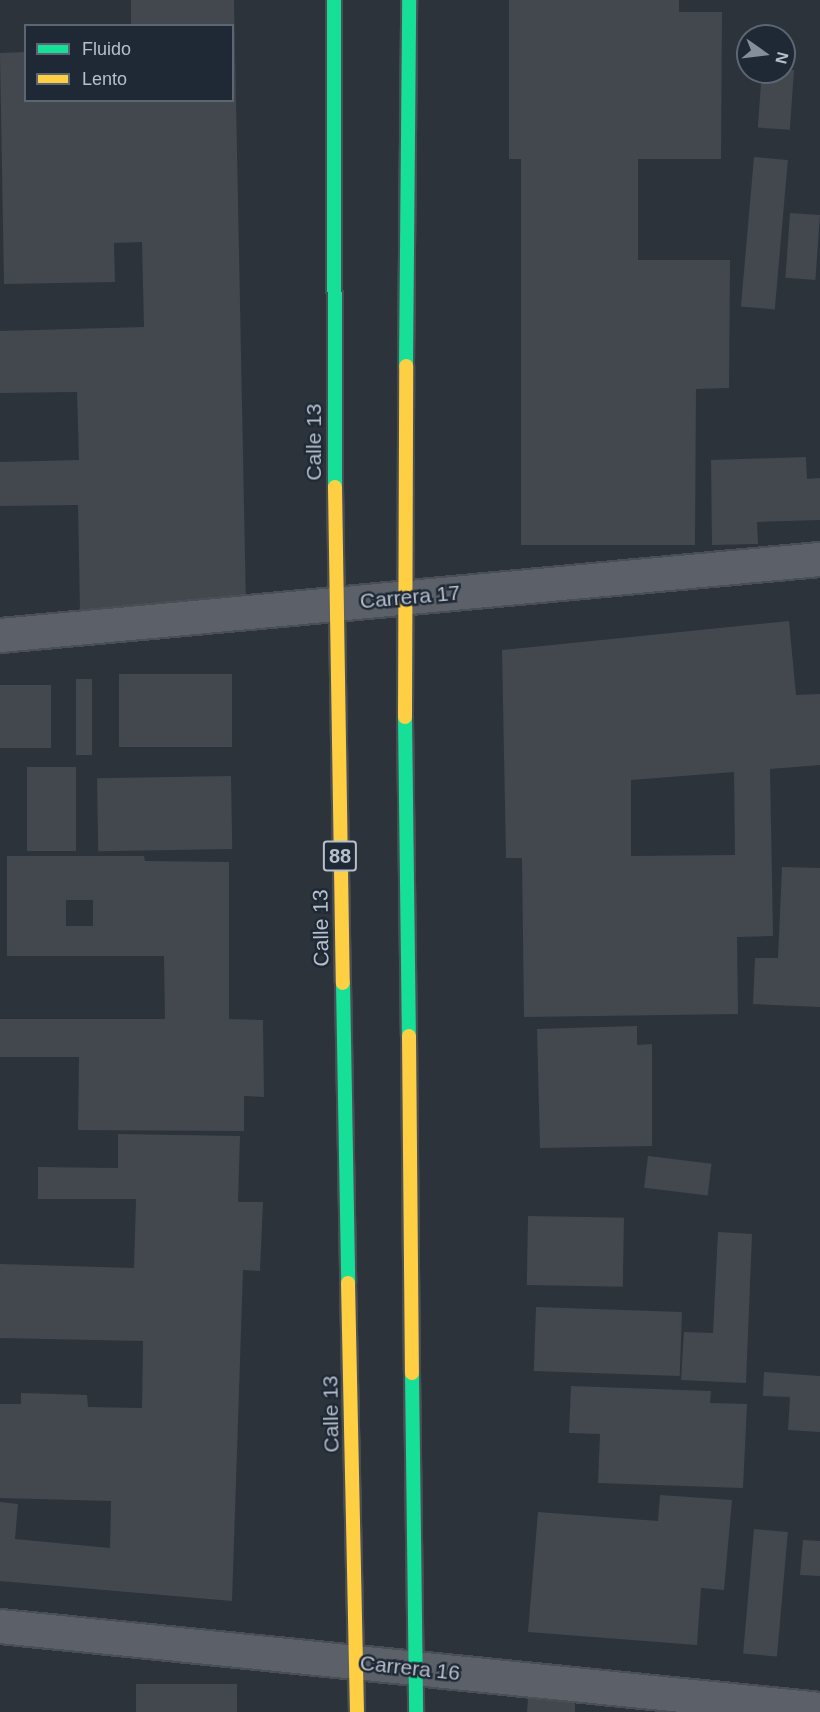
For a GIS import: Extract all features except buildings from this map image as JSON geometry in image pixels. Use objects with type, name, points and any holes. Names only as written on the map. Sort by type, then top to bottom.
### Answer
[{"type":"highway","name":"Calle 13","points":[[334,0],[335,604],[357,1712]]},
{"type":"highway","points":[[409,0],[404,598],[416,1712]]},
{"type":"street","name":"Carrera 17","points":[[0,635],[820,559]]},
{"type":"street","name":"Carrera 16","points":[[0,1626],[820,1709]]},
{"type":"traffic: fast","points":[[334,0],[335,487]]},
{"type":"traffic: fast","points":[[406,366],[409,0]]},
{"type":"traffic: fast","points":[[405,717],[409,1036]]},
{"type":"traffic: fast","points":[[343,983],[348,1283]]},
{"type":"traffic: fast","points":[[412,1373],[416,1712]]},
{"type":"traffic: slow","points":[[405,717],[406,366]]},
{"type":"traffic: slow","points":[[335,487],[343,983]]},
{"type":"traffic: slow","points":[[409,1036],[412,1373]]},
{"type":"traffic: slow","points":[[348,1283],[357,1712]]}]
